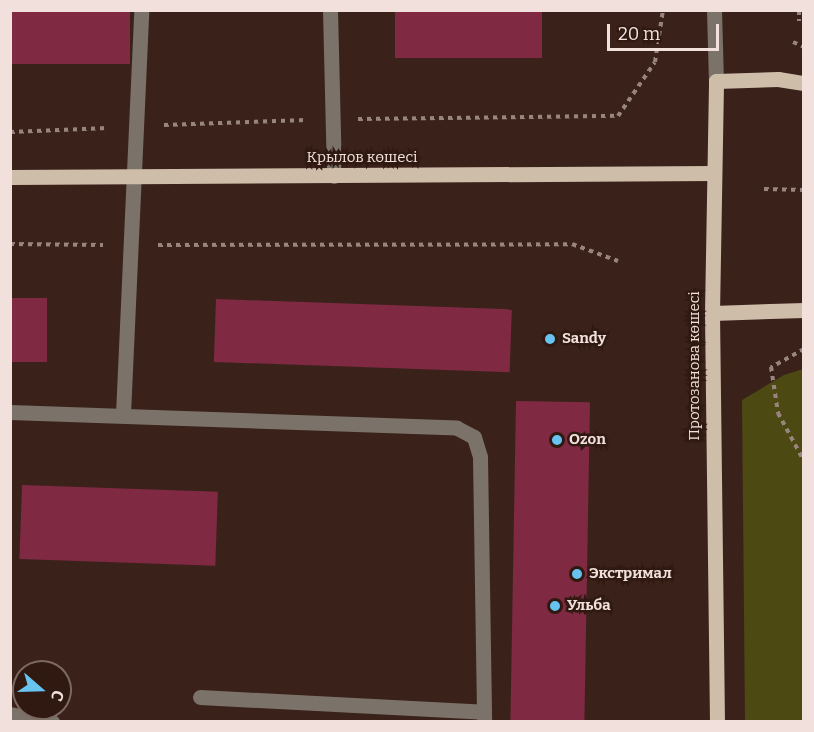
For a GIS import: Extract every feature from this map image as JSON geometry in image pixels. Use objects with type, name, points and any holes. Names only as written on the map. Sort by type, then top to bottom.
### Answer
[{"type":"main road","points":[[716,81],[778,79],[804,83]]},
{"type":"main road","name":"Протозанова көшесі","points":[[716,81],[712,313],[717,722]]},
{"type":"main road","name":"Крылов көшесі","points":[[10,177],[714,173]]},
{"type":"main road","points":[[712,313],[804,310]]},
{"type":"street","points":[[123,414],[131,177],[141,10]]},
{"type":"street","points":[[330,10],[333,176]]},
{"type":"street","name":"Протозанова көшесі","points":[[714,10],[716,81]]},
{"type":"street","points":[[10,412],[123,414],[457,428],[474,437],[480,457],[484,717],[200,697]]},
{"type":"street","points":[[10,714],[52,722]]},
{"type":"path","points":[[618,116],[654,62],[663,10]]},
{"type":"path","points":[[799,10],[799,21]]},
{"type":"path","points":[[793,42],[804,47]]},
{"type":"path","points":[[764,189],[804,190]]},
{"type":"path","points":[[10,244],[572,244],[618,261]]},
{"type":"path","points":[[804,349],[771,368],[778,413],[804,461]]},
{"type":"shaded area","points":[[803,369],[803,721],[745,721],[742,400],[784,375]]},
{"type":"building","points":[[10,10],[130,10],[130,64],[10,64]]},
{"type":"building","points":[[395,10],[542,10],[542,58],[395,58]]},
{"type":"building","points":[[10,298],[47,298],[47,362],[10,362]]},
{"type":"building","points":[[216,299],[512,309],[510,372],[214,362]]},
{"type":"building","points":[[516,401],[590,402],[584,722],[510,722]]},
{"type":"building","points":[[22,485],[218,492],[215,566],[19,559]]},
{"type":"place","name":"Sandy","points":[[550,339]]},
{"type":"place","name":"Ozon","points":[[557,440]]},
{"type":"place","name":"Экстримал","points":[[577,574]]},
{"type":"place","name":"Ульба","points":[[555,606]]}]
